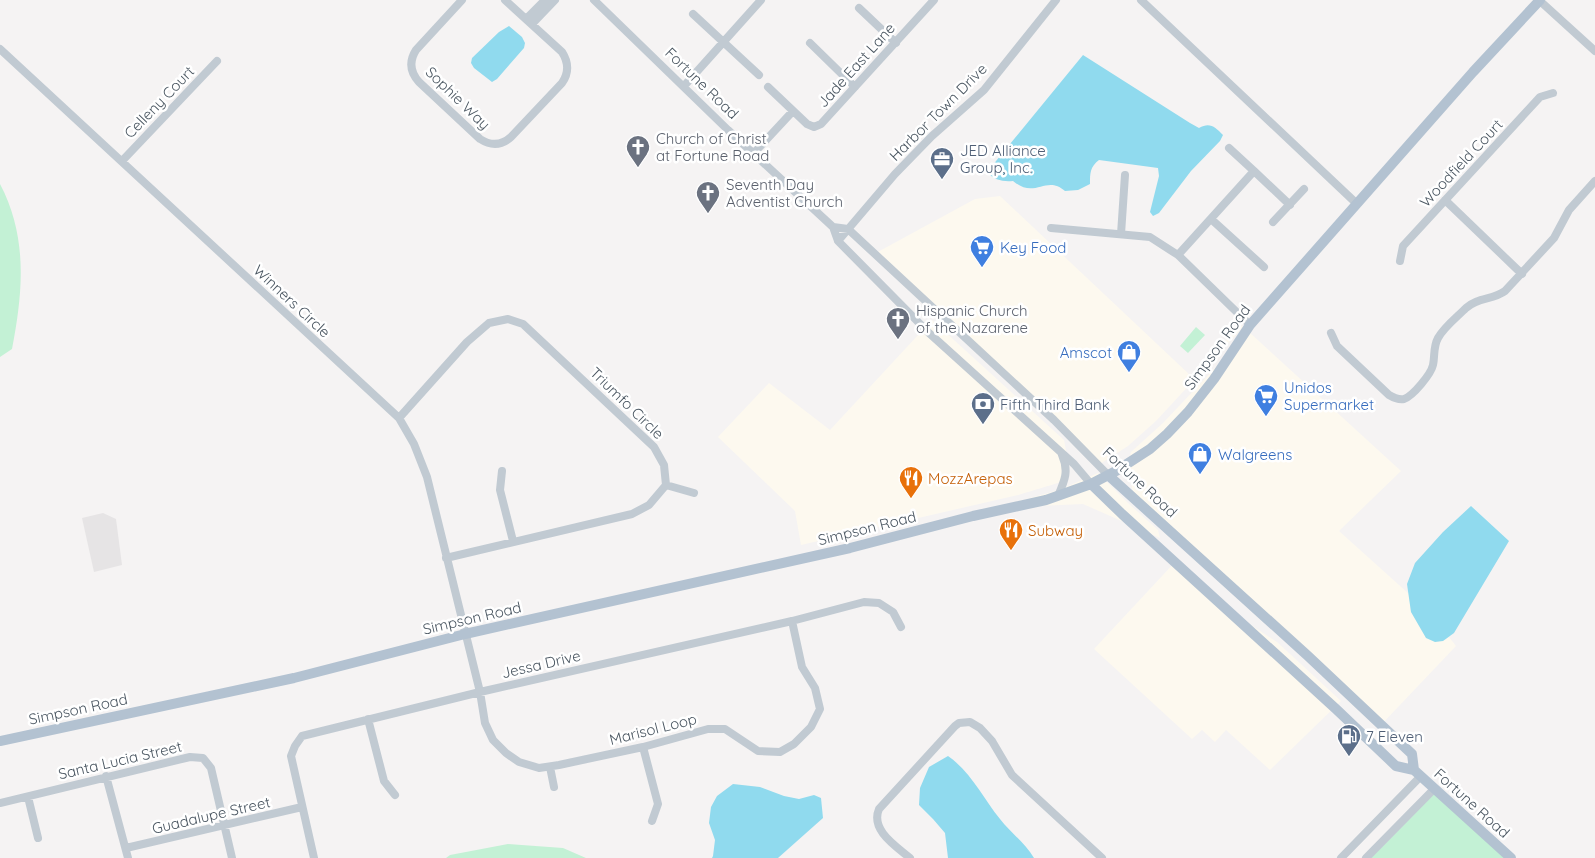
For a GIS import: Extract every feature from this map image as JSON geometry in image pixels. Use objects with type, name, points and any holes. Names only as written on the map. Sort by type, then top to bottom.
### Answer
[{"type":"main road","name":"Simpson Road","points":[[0,741],[294,678],[465,634],[850,548],[973,516],[1046,500],[1091,484],[1150,449],[1188,412],[1214,379],[1250,325],[1356,203],[1540,0]]},
{"type":"main road","name":"Fortune Road","points":[[1108,475],[1308,656],[1412,754],[1417,774]]},
{"type":"main road","name":"Fortune Road","points":[[1091,484],[1396,766],[1417,774],[1511,858]]},
{"type":"street","name":"Sophie Way","points":[[462,0],[416,50],[412,59],[412,69],[414,77],[419,82],[480,139],[488,144],[502,144],[511,138],[565,78],[568,70],[564,56],[505,0]]},
{"type":"street","points":[[529,22],[545,0]]},
{"type":"street","points":[[529,22],[555,0]]},
{"type":"street","name":"Fortune Road","points":[[594,0],[833,227],[838,241],[929,333],[1074,464],[1091,484]]},
{"type":"street","points":[[684,86],[762,0]]},
{"type":"street","name":"Jade East Lane","points":[[768,87],[807,124],[814,127],[821,124],[934,0]]},
{"type":"street","name":"Harbor Town Drive","points":[[838,241],[895,174],[932,136],[984,90],[1056,0]]},
{"type":"street","points":[[1141,0],[1356,203]]},
{"type":"street","points":[[1540,0],[1595,51]]},
{"type":"street","points":[[859,8],[896,42]]},
{"type":"street","points":[[693,14],[759,75]]},
{"type":"street","points":[[810,44],[855,87]]},
{"type":"street","name":"Winners Circle","points":[[0,49],[398,418],[414,444],[427,477],[465,634]]},
{"type":"street","name":"Celleny Court","points":[[122,161],[217,61]]},
{"type":"street","name":"Woodfield Court","points":[[1400,261],[1403,246],[1540,97],[1553,93]]},
{"type":"street","points":[[754,154],[793,111]]},
{"type":"street","points":[[1230,148],[1290,205]]},
{"type":"street","points":[[1178,255],[1254,171]]},
{"type":"street","points":[[1121,234],[1126,175]]},
{"type":"street","points":[[1331,333],[1337,346],[1389,395],[1394,398],[1403,399],[1413,392],[1428,376],[1434,364],[1435,344],[1444,330],[1468,306],[1476,301],[1500,294],[1522,274],[1554,238],[1569,210],[1595,181]]},
{"type":"street","points":[[1273,222],[1304,189]]},
{"type":"street","points":[[1445,200],[1522,274]]},
{"type":"street","points":[[1211,218],[1264,267]]},
{"type":"street","points":[[833,227],[848,229]]},
{"type":"street","points":[[1051,228],[1150,237],[1178,255],[1250,325]]},
{"type":"street","name":"Fortune Road","points":[[848,229],[1054,420],[1108,475]]},
{"type":"street","name":"Triumfo Circle","points":[[398,418],[467,342],[490,323],[508,318],[523,324],[654,447],[664,465],[666,485]]},
{"type":"street","points":[[1058,496],[1067,474],[1060,451]]},
{"type":"street","points":[[502,471],[500,490],[513,540]]},
{"type":"street","points":[[446,558],[513,540],[632,514],[649,505],[666,485],[694,493]]},
{"type":"street","name":"Jessa Drive","points":[[314,858],[291,756],[294,746],[302,736],[480,692],[792,621],[864,602],[879,603],[893,612],[901,627]]},
{"type":"street","name":"Marisol Loop","points":[[465,634],[480,692],[485,723],[493,740],[506,753],[520,762],[539,768],[643,747],[708,729],[725,729],[758,750],[780,752],[794,744],[811,727],[820,709],[815,688],[802,667],[792,621]]},
{"type":"street","points":[[368,720],[384,781],[395,795]]},
{"type":"street","points":[[910,858],[879,828],[876,818],[879,809],[955,726],[960,723],[970,722],[980,728],[992,741],[1012,776],[1102,858]]},
{"type":"street","points":[[643,747],[658,804],[652,821]]},
{"type":"street","name":"Santa Lucia Street","points":[[0,802],[28,797],[106,776],[190,757],[203,758],[210,768],[232,858]]},
{"type":"street","points":[[550,766],[554,787]]},
{"type":"street","points":[[1341,858],[1417,774]]},
{"type":"street","points":[[106,776],[128,858]]},
{"type":"street","points":[[1366,858],[1434,789]]},
{"type":"street","points":[[28,797],[38,838]]},
{"type":"street","name":"Guadalupe Street","points":[[126,848],[302,807]]},
{"type":"shaded area","points":[[1000,196],[1191,376],[1241,325],[1243,327],[1156,421],[1128,446],[1100,464],[874,254],[975,199]]},
{"type":"shaded area","points":[[932,320],[1064,440],[1067,456],[1063,477],[1058,483],[1018,495],[801,545],[795,511],[718,437],[769,383],[830,430]]},
{"type":"shaded area","points":[[1249,332],[1401,471],[1339,531],[1409,594],[1411,612],[1443,641],[1449,637],[1456,646],[1380,726],[1134,496],[1127,467],[1131,452],[1163,423]]},
{"type":"shaded area","points":[[1098,473],[1158,530],[1160,538],[1083,504],[994,508],[1059,490]]},
{"type":"shaded area","points":[[103,513],[116,519],[122,565],[94,572],[82,518]]},
{"type":"shaded area","points":[[1176,561],[1231,612],[1277,642],[1341,701],[1270,770],[1226,730],[1215,742],[1202,730],[1192,739],[1094,649]]},
{"type":"green space","points":[[0,184],[15,224],[21,265],[19,307],[12,349],[0,357]]},
{"type":"green space","points":[[1196,327],[1205,335],[1188,353],[1180,346]]},
{"type":"green space","points":[[1437,791],[1508,858],[1371,858]]},
{"type":"green space","points":[[508,844],[563,848],[586,858],[446,858],[450,855]]},
{"type":"water","points":[[509,26],[522,37],[525,43],[524,48],[497,79],[492,82],[474,68],[471,63],[472,58],[499,32]]},
{"type":"water","points":[[1083,55],[1190,123],[1199,128],[1206,125],[1212,126],[1223,135],[1220,141],[1191,171],[1159,213],[1153,216],[1150,212],[1159,176],[1158,168],[1099,160],[1091,170],[1090,184],[1078,190],[1065,191],[1058,186],[1052,185],[1028,188],[1013,181],[996,179],[987,172]]},
{"type":"water","points":[[1471,506],[1509,541],[1454,633],[1443,641],[1435,642],[1426,638],[1411,612],[1407,584],[1415,563],[1443,532]]},
{"type":"water","points":[[948,756],[970,777],[1000,819],[1034,858],[948,858],[945,833],[919,805],[920,788],[929,767]]},
{"type":"water","points":[[733,784],[760,787],[784,796],[799,799],[814,795],[821,798],[823,818],[778,858],[712,858],[715,840],[709,823],[711,807],[717,796]]},
{"type":"place","name":"Church of Christ at Fortune Road","points":[[638,168]]},
{"type":"place","name":"JED Alliance Group, Inc.","points":[[942,180]]},
{"type":"place","name":"Seventh Day Adventist Church","points":[[708,214]]},
{"type":"place","name":"Key Food","points":[[982,268]]},
{"type":"place","name":"Hispanic Church of the Nazarene","points":[[898,340]]},
{"type":"place","name":"Amscot","points":[[1129,373]]},
{"type":"place","name":"Unidos Supermarket","points":[[1266,417]]},
{"type":"place","name":"Fifth Third Bank","points":[[983,425]]},
{"type":"place","name":"Walgreens","points":[[1200,475]]},
{"type":"place","name":"MozzArepas","points":[[911,499]]},
{"type":"place","name":"Subway","points":[[1011,551]]},
{"type":"place","name":"7 Eleven","points":[[1349,757]]}]
